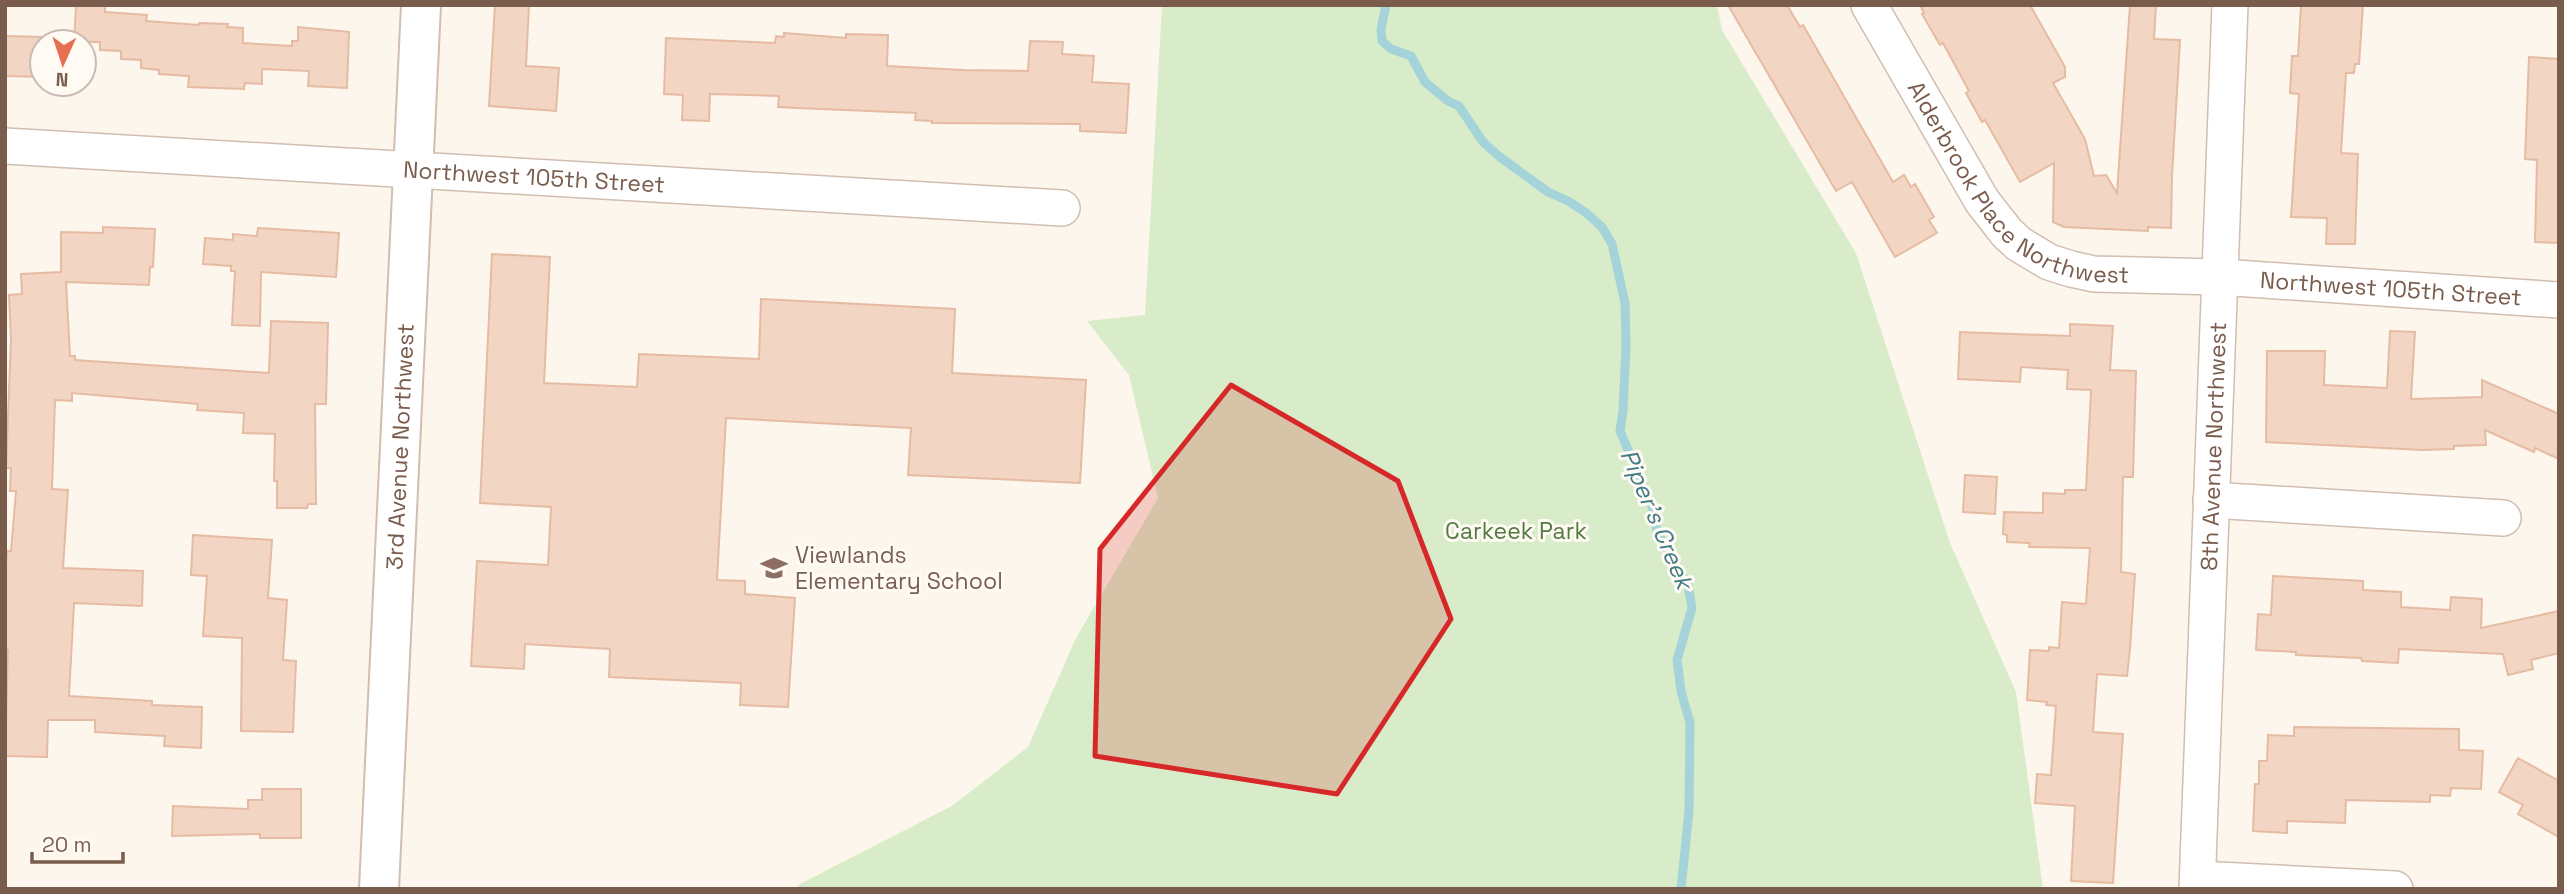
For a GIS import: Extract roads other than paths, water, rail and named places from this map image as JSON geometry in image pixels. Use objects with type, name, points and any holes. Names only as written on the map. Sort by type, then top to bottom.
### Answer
[{"type":"street","name":"3rd Avenue Northwest","points":[[379,889],[421,5]]},
{"type":"street","name":"Alderbrook Place Northwest","points":[[1870,5],[1982,201],[2019,244],[2049,262],[2094,274],[2220,277]]},
{"type":"street","name":"8th Avenue Northwest","points":[[2197,884],[2230,5]]},
{"type":"street","name":"Northwest 105th Street","points":[[5,146],[1062,208]]},
{"type":"street","name":"Northwest 105th Street","points":[[2220,277],[2559,300]]},
{"type":"street","points":[[2211,500],[2503,518]]},
{"type":"street","points":[[2197,884],[2395,889]]},
{"type":"waterway","name":"Piper's Creek","points":[[1386,5],[1381,29],[1382,41],[1391,49],[1411,56],[1425,82],[1448,101],[1459,106],[1483,142],[1548,192],[1585,212],[1602,227],[1612,244],[1625,303],[1626,346],[1620,431],[1653,509],[1657,532],[1688,585],[1692,608],[1677,660],[1681,691],[1690,723],[1689,811],[1681,889]]},
{"type":"place","name":"Viewlands Elementary School","points":[[774,568]]},
{"type":"park label","name":"Carkeek Park","points":[[1516,531]]}]
